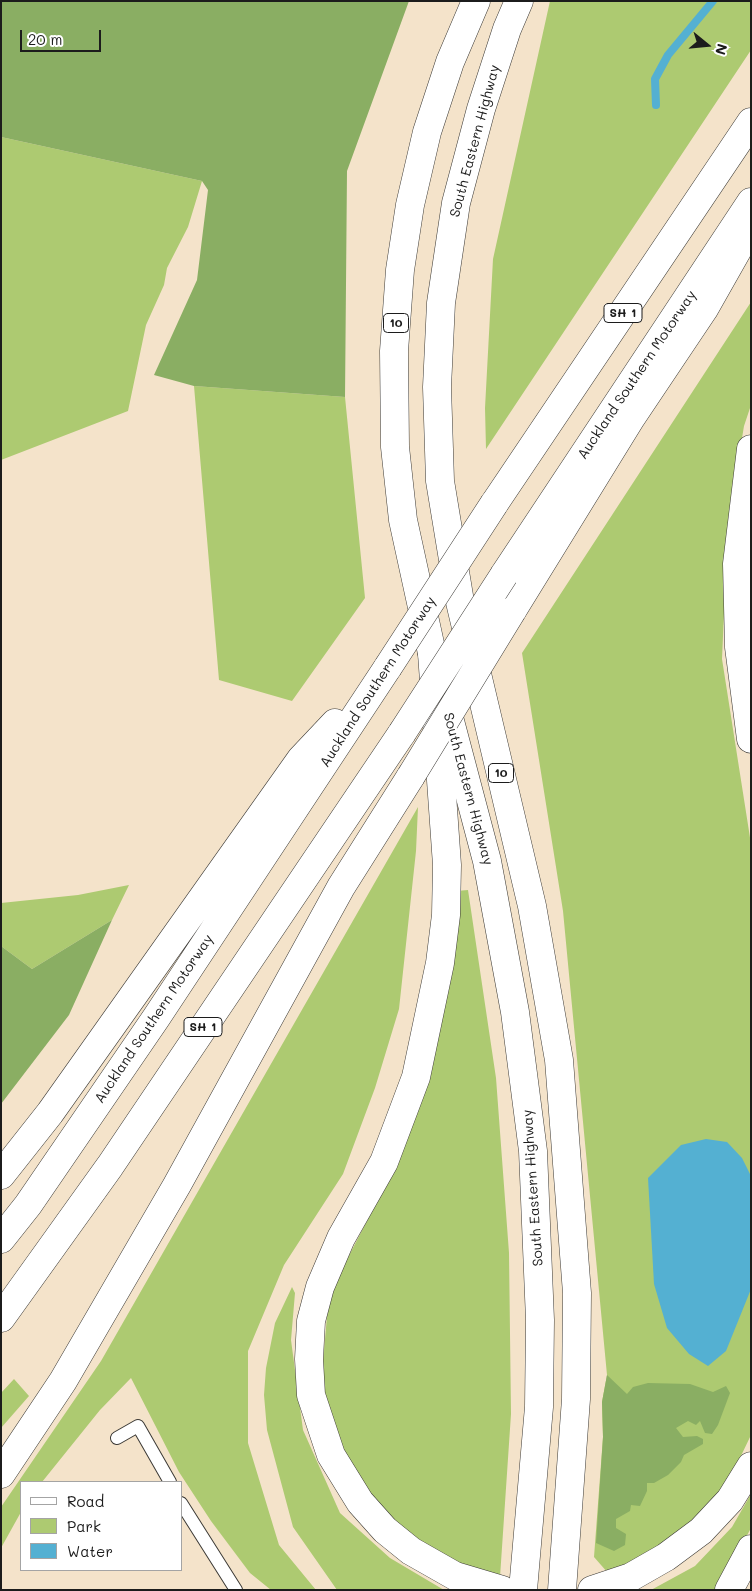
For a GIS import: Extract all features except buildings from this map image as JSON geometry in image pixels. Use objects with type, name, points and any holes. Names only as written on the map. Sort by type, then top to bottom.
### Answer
[{"type":"main road","name":"South Eastern Highway","points":[[476,1],[450,62],[427,132],[410,205],[400,270],[394,351],[395,447],[403,520],[432,653],[487,861],[515,1012],[533,1151],[540,1320],[539,1407],[523,1590]]},
{"type":"main road","name":"South Eastern Highway","points":[[519,1],[507,29],[481,109],[456,203],[441,303],[437,387],[440,481],[460,602],[532,906],[559,1060],[577,1293],[576,1399],[566,1556],[562,1590]]},
{"type":"main road","name":"Auckland Southern Motorway","points":[[1,1239],[28,1205],[156,1018],[494,504],[751,122]]},
{"type":"main road","name":"Auckland Southern Motorway","points":[[1,1318],[110,1166],[402,733],[504,575],[751,202]]},
{"type":"main road","points":[[1,1474],[63,1381],[177,1185],[341,887],[631,418],[704,309],[751,226]]},
{"type":"main road","points":[[751,449],[737,564],[739,647],[751,739]]},
{"type":"main road","points":[[432,653],[447,865],[446,914],[440,963],[416,1076],[404,1109],[384,1162],[341,1238],[320,1287],[311,1321],[309,1360],[311,1395],[331,1455],[360,1502],[385,1530],[411,1551],[455,1576],[502,1590]]},
{"type":"main road","points":[[1,1175],[56,1104],[301,759],[388,667]]},
{"type":"main road","points":[[592,1590],[631,1577],[666,1556],[701,1531],[730,1500],[751,1466]]},
{"type":"main road","points":[[729,1590],[751,1549]]},
{"type":"lane","points":[[117,1438],[138,1426],[169,1481]]},
{"type":"lane","points":[[182,1504],[236,1590]]},
{"type":"green space","points":[[1,1],[409,1],[347,171],[345,397],[194,386],[154,375],[197,280],[208,190],[202,181],[1,137]]},
{"type":"green space","points":[[550,1],[751,1],[751,50],[486,449],[485,408],[493,259]]},
{"type":"green space","points":[[1,137],[202,181],[188,227],[167,268],[164,285],[146,325],[128,411],[1,460]]},
{"type":"green space","points":[[751,302],[751,405],[744,426],[728,523],[722,659],[751,844],[751,1435],[727,1485],[677,1538],[640,1560],[608,1573],[594,1557],[603,1437],[602,1402],[607,1375],[563,911],[522,653]]},
{"type":"green space","points":[[194,386],[345,397],[365,598],[292,701],[219,680]]},
{"type":"green space","points":[[418,807],[416,851],[399,1009],[375,1088],[343,1174],[284,1265],[248,1351],[248,1443],[279,1545],[316,1590],[271,1590],[250,1573],[211,1521],[179,1472],[131,1378],[100,1410],[43,1481],[20,1481],[20,1514],[1,1548],[1,1507],[101,1361]]},
{"type":"green space","points":[[129,885],[112,920],[32,969],[1,946],[1,903],[78,895]]},
{"type":"green space","points":[[468,890],[496,1078],[509,1253],[511,1414],[500,1577],[442,1559],[392,1522],[345,1462],[321,1384],[329,1294],[381,1194],[456,891]]},
{"type":"green space","points":[[112,920],[69,1015],[1,1104],[1,946],[32,969]]},
{"type":"green space","points":[[292,1287],[295,1293],[291,1340],[303,1430],[340,1513],[390,1558],[444,1590],[337,1590],[293,1527],[267,1430],[264,1395],[266,1368],[275,1323]]},
{"type":"green space","points":[[607,1375],[627,1394],[633,1387],[648,1383],[690,1384],[713,1392],[726,1386],[730,1393],[718,1425],[712,1434],[705,1433],[700,1421],[696,1425],[688,1421],[676,1428],[683,1437],[697,1436],[703,1439],[703,1444],[684,1455],[681,1462],[668,1475],[654,1483],[647,1483],[647,1491],[640,1506],[631,1505],[630,1511],[616,1519],[616,1528],[626,1534],[625,1545],[614,1551],[596,1543],[603,1437],[602,1402]]},
{"type":"green space","points":[[14,1379],[29,1396],[1,1428],[1,1393]]},
{"type":"green space","points":[[751,1494],[751,1528],[718,1590],[651,1590],[695,1566],[732,1527]]},
{"type":"water","points":[[706,1139],[727,1142],[742,1158],[751,1176],[751,1289],[726,1351],[708,1366],[689,1354],[667,1328],[654,1284],[648,1178],[681,1145]]},
{"type":"waterway","points":[[656,105],[655,79],[668,55],[713,1]]}]
